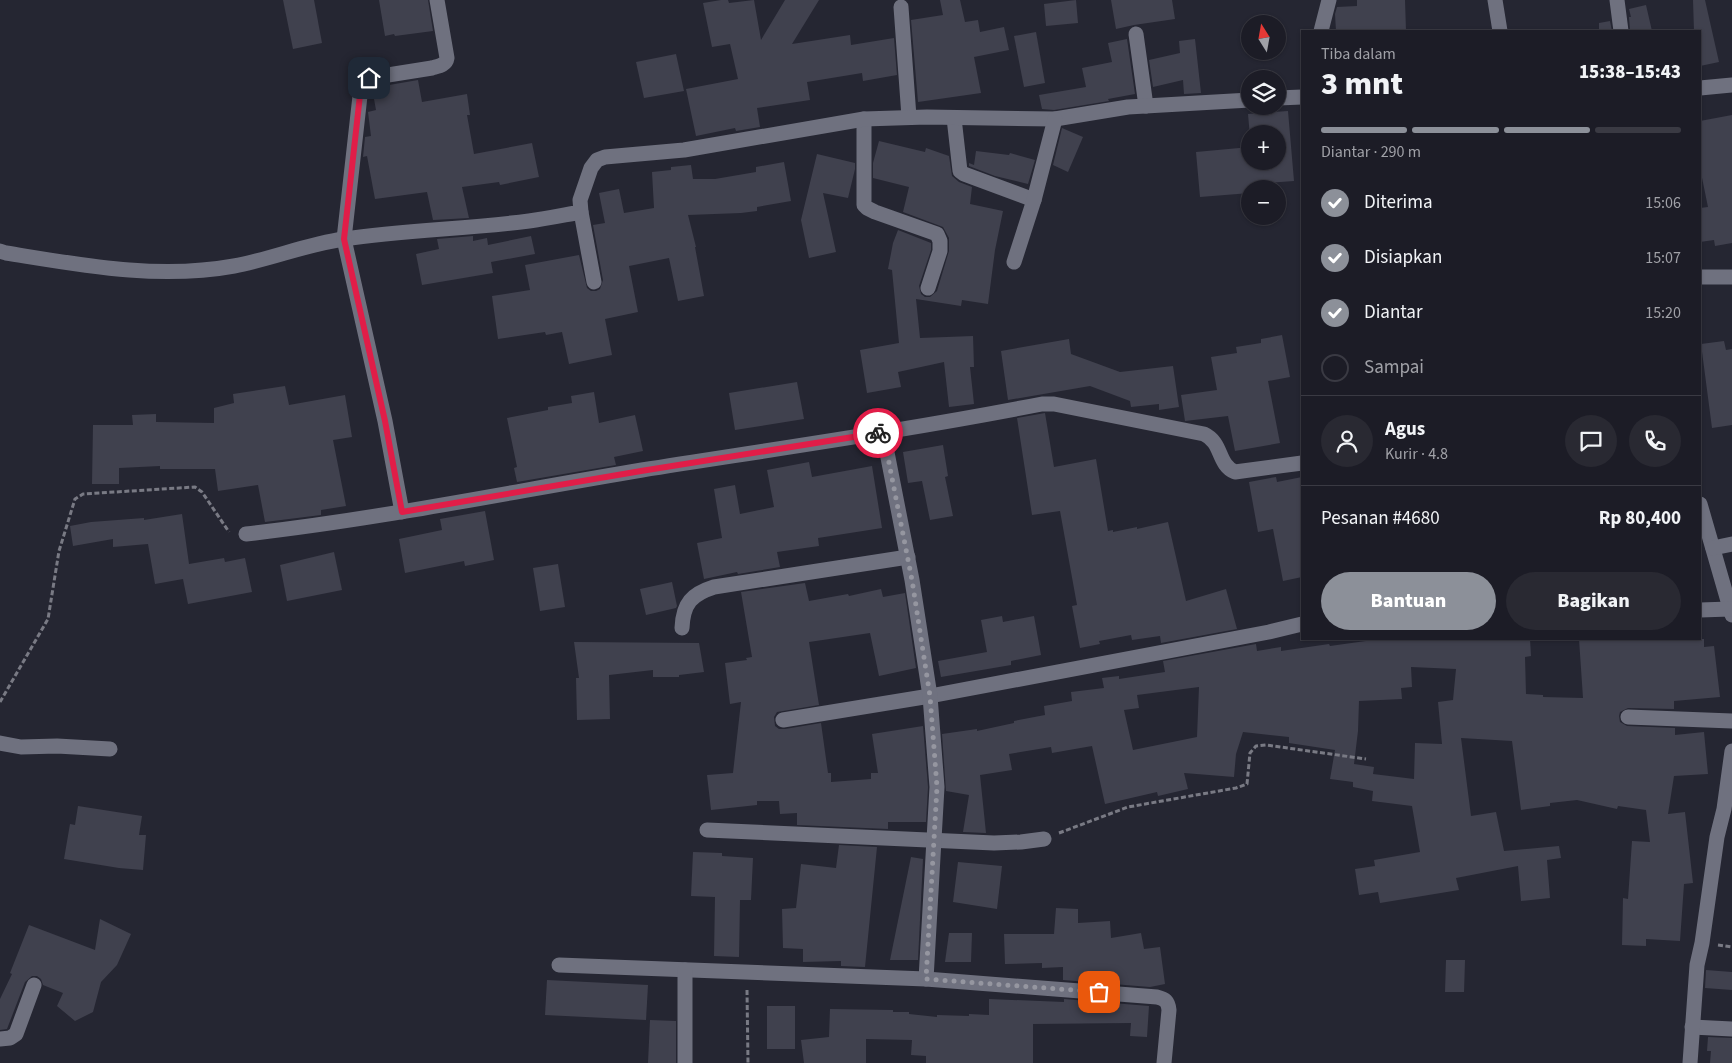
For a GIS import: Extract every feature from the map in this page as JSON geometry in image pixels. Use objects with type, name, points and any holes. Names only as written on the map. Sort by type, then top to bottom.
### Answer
[{"type":"street","points":[[402,512],[385,421],[344,239],[361,86],[369,78],[432,68],[445,63],[447,58],[437,0]]},
{"type":"street","points":[[1321,30],[1329,0]]},
{"type":"street","points":[[1495,0],[1500,30]]},
{"type":"street","points":[[1617,0],[1621,30]]},
{"type":"street","points":[[901,8],[909,117]]},
{"type":"street","points":[[1136,34],[1146,106]]},
{"type":"street","points":[[1701,88],[1732,85]]},
{"type":"street","points":[[1286,98],[1301,97]]},
{"type":"street","points":[[594,282],[580,200],[590,168],[597,160],[605,157],[684,150],[825,124],[864,119],[909,117],[1055,119],[1128,107],[1241,101]]},
{"type":"street","points":[[954,118],[960,171],[1034,200]]},
{"type":"street","points":[[864,119],[864,205],[875,212],[937,234],[940,241],[940,251],[928,288]]},
{"type":"street","points":[[1014,262],[1034,200],[1055,119]]},
{"type":"street","points":[[0,251],[92,266],[154,273],[182,272],[235,266],[304,246],[344,239],[530,221],[581,212]]},
{"type":"street","points":[[1701,277],[1732,277]]},
{"type":"street","points":[[246,534],[314,526],[402,512],[1042,404],[1054,404],[1204,434],[1211,437],[1218,447],[1225,465],[1228,469],[1235,472],[1301,463]]},
{"type":"street","points":[[883,432],[908,556],[930,696],[937,787],[926,979]]},
{"type":"street","points":[[1701,507],[1731,612],[1701,610]]},
{"type":"street","points":[[1713,548],[1732,544]]},
{"type":"street","points":[[682,628],[682,616],[689,600],[700,591],[714,586],[908,556]]},
{"type":"street","points":[[783,720],[930,696],[1269,632],[1301,624]]},
{"type":"street","points":[[1628,717],[1732,721]]},
{"type":"street","points":[[0,743],[21,747],[57,746],[110,749]]},
{"type":"street","points":[[1690,1063],[1697,965],[1732,751]]},
{"type":"street","points":[[707,830],[994,843],[1044,839]]},
{"type":"street","points":[[559,965],[926,979],[1157,997],[1164,999],[1168,1003],[1169,1010],[1164,1063]]},
{"type":"street","points":[[685,970],[685,1063]]},
{"type":"street","points":[[0,1039],[10,1038],[16,1034],[34,985]]},
{"type":"street","points":[[1692,1027],[1732,1029]]},
{"type":"path","points":[[0,702],[48,619],[59,551],[73,502],[80,495],[195,488],[202,492],[227,530],[234,535],[246,534]]},
{"type":"path","points":[[1044,839],[1128,807],[1236,788],[1247,784],[1250,753],[1256,746],[1266,745],[1366,759]]},
{"type":"path","points":[[747,972],[748,1063]]},
{"type":"building","points":[[283,0],[314,0],[322,43],[293,49]]},
{"type":"building","points":[[379,0],[428,0],[433,31],[385,36]]},
{"type":"building","points":[[728,0],[729,3],[754,0],[761,40],[785,0],[819,0],[792,44],[850,35],[851,45],[894,38],[897,75],[863,81],[862,73],[807,82],[810,100],[757,108],[760,127],[736,131],[735,128],[696,136],[686,89],[738,79],[730,44],[712,47],[703,3]]},
{"type":"building","points":[[940,0],[960,0],[965,22],[978,20],[980,32],[1004,27],[1009,50],[974,57],[981,93],[918,102],[911,20],[943,15]]},
{"type":"building","points":[[1076,0],[1078,23],[1046,26],[1044,4]]},
{"type":"building","points":[[1111,0],[1172,0],[1175,19],[1116,29]]},
{"type":"building","points":[[1357,0],[1405,0],[1406,30],[1336,30],[1335,14],[1337,7],[1357,6]]},
{"type":"building","points":[[1693,0],[1705,0],[1719,62],[1701,66],[1701,30],[1694,30]]},
{"type":"building","points":[[1646,5],[1652,30],[1630,30],[1629,17],[1631,17],[1629,9]]},
{"type":"building","points":[[1610,21],[1612,30],[1599,30],[1599,23]]},
{"type":"building","points":[[1036,32],[1045,83],[1024,87],[1014,36]]},
{"type":"building","points":[[1127,39],[1135,94],[1108,99],[1109,101],[1054,110],[1042,109],[1039,95],[1086,87],[1082,68],[1112,62],[1108,43]]},
{"type":"building","points":[[1195,39],[1201,93],[1184,94],[1183,80],[1153,87],[1149,60],[1180,53],[1179,41]]},
{"type":"building","points":[[676,54],[684,91],[644,98],[636,62]]},
{"type":"building","points":[[418,80],[422,102],[467,94],[470,115],[467,115],[474,154],[532,143],[539,177],[500,185],[499,182],[462,187],[469,218],[433,220],[427,192],[375,199],[367,156],[363,157],[365,137],[371,136],[368,112],[376,110],[372,88]]},
{"type":"building","points":[[1286,111],[1288,111],[1294,181],[1241,180],[1241,194],[1200,197],[1196,152],[1241,148],[1241,170],[1286,170],[1286,125],[1249,125],[1248,115],[1286,115]]},
{"type":"building","points":[[1732,115],[1732,243],[1715,246],[1714,240],[1701,242],[1701,208],[1708,207],[1701,173],[1701,121]]},
{"type":"building","points":[[1062,128],[1083,137],[1068,172],[1053,165]]},
{"type":"building","points":[[879,141],[925,152],[926,148],[949,156],[952,176],[959,182],[972,187],[970,204],[1003,211],[995,250],[988,304],[962,300],[961,306],[916,299],[920,338],[973,336],[974,367],[970,367],[974,404],[949,407],[944,362],[898,372],[901,387],[867,393],[860,350],[899,343],[892,270],[888,269],[893,243],[898,230],[931,243],[931,250],[919,286],[921,294],[925,297],[930,297],[937,291],[949,251],[949,238],[943,227],[903,212],[909,187],[873,178],[873,163]]},
{"type":"building","points":[[976,151],[1009,155],[1010,153],[1035,160],[1028,184],[995,176],[969,166],[969,163],[974,165]]},
{"type":"building","points":[[817,154],[855,163],[855,169],[848,198],[823,193],[836,252],[809,258],[801,220]]},
{"type":"building","points":[[784,162],[791,201],[757,207],[757,211],[688,215],[696,247],[704,296],[678,301],[669,258],[629,266],[638,312],[605,319],[612,355],[569,364],[562,332],[546,335],[545,332],[498,339],[492,296],[530,290],[525,265],[579,255],[587,288],[591,291],[600,289],[603,280],[593,225],[605,223],[599,193],[619,189],[624,213],[654,208],[652,172],[671,170],[671,167],[691,165],[693,179],[715,179],[756,172],[756,167]]},
{"type":"building","points":[[473,236],[473,241],[487,238],[488,245],[531,236],[535,254],[491,262],[493,273],[422,285],[416,254],[439,249],[437,239]]},
{"type":"building","points":[[1282,335],[1290,377],[1268,381],[1280,443],[1235,451],[1228,416],[1185,421],[1181,395],[1217,390],[1211,357],[1237,353],[1236,347],[1261,343],[1261,339]]},
{"type":"building","points":[[1069,339],[1071,354],[1120,372],[1173,366],[1179,407],[1159,410],[1159,404],[1131,407],[1130,401],[1090,386],[1008,400],[1001,351]]},
{"type":"building","points":[[1724,341],[1726,350],[1732,349],[1732,425],[1712,428],[1701,344]]},
{"type":"building","points":[[797,382],[804,419],[735,430],[729,393]]},
{"type":"building","points":[[285,386],[289,405],[345,395],[352,437],[333,440],[346,506],[321,510],[321,515],[265,522],[258,485],[218,491],[215,469],[160,469],[160,466],[119,468],[119,484],[92,484],[93,425],[133,425],[132,415],[156,414],[156,422],[214,423],[214,408],[234,403],[233,394]]},
{"type":"building","points":[[594,392],[599,423],[635,415],[643,451],[614,457],[616,465],[517,482],[514,468],[517,467],[507,418],[572,403],[571,396]]},
{"type":"building","points":[[1045,413],[1054,467],[1096,459],[1108,531],[1113,530],[1113,532],[1137,527],[1137,529],[1168,522],[1186,601],[1226,589],[1237,629],[1161,643],[1160,636],[1132,640],[1131,635],[1099,641],[1100,644],[1080,648],[1072,606],[1077,605],[1060,511],[1032,515],[1017,418]]},
{"type":"building","points":[[943,445],[948,476],[945,477],[953,516],[930,520],[922,481],[908,483],[903,452]]},
{"type":"building","points":[[809,462],[812,477],[872,466],[882,528],[818,538],[819,546],[777,552],[780,567],[738,574],[737,572],[704,579],[697,543],[722,538],[714,489],[735,485],[740,514],[774,507],[767,470]]},
{"type":"building","points":[[1276,477],[1277,482],[1301,477],[1301,577],[1283,581],[1273,529],[1258,532],[1249,482]]},
{"type":"building","points":[[485,511],[494,560],[465,566],[464,561],[405,573],[399,539],[442,530],[440,519]]},
{"type":"building","points":[[182,514],[189,564],[224,558],[225,562],[245,558],[252,592],[188,604],[183,579],[155,584],[148,544],[113,547],[113,539],[73,546],[70,526],[91,522],[144,518],[144,520]]},
{"type":"building","points":[[334,552],[342,590],[287,601],[280,565]]},
{"type":"building","points":[[558,564],[565,607],[540,611],[533,568]]},
{"type":"building","points":[[672,582],[676,608],[646,615],[640,589]]},
{"type":"building","points":[[805,583],[809,601],[848,594],[849,596],[881,589],[883,597],[905,593],[916,668],[879,676],[870,633],[809,642],[819,705],[777,712],[774,717],[775,726],[779,729],[785,729],[821,723],[828,773],[831,773],[831,782],[871,779],[871,773],[878,773],[872,734],[923,726],[928,787],[926,822],[888,822],[888,829],[797,825],[797,813],[780,814],[779,801],[757,801],[757,805],[711,810],[707,775],[733,773],[741,702],[730,704],[725,663],[747,660],[746,658],[752,657],[741,592]]},
{"type":"building","points":[[1002,616],[1003,622],[1034,616],[1041,655],[1011,661],[1011,665],[941,677],[938,661],[987,652],[981,620]]},
{"type":"building","points":[[1704,639],[1704,647],[1714,646],[1720,697],[1674,701],[1674,709],[1628,708],[1620,712],[1619,716],[1620,722],[1627,726],[1675,728],[1675,735],[1704,732],[1708,774],[1674,776],[1668,814],[1685,812],[1693,883],[1684,884],[1680,941],[1646,939],[1646,946],[1622,945],[1623,898],[1628,899],[1632,841],[1650,842],[1646,810],[1618,806],[1617,809],[1577,800],[1550,803],[1550,806],[1521,810],[1512,741],[1461,738],[1471,816],[1496,812],[1504,851],[1559,846],[1561,858],[1547,860],[1550,898],[1521,901],[1518,866],[1456,878],[1459,890],[1380,903],[1378,892],[1359,895],[1355,869],[1375,866],[1374,860],[1420,852],[1412,806],[1372,801],[1373,791],[1353,787],[1353,782],[1330,779],[1335,750],[1289,743],[1289,737],[1243,732],[1236,754],[1234,777],[1184,773],[1188,789],[1158,796],[1157,792],[1105,804],[1092,746],[1052,753],[1051,747],[1009,754],[1012,770],[980,775],[986,833],[963,832],[969,795],[946,791],[942,734],[977,729],[977,731],[1045,715],[1044,706],[1072,701],[1071,692],[1104,688],[1102,678],[1119,676],[1119,679],[1165,672],[1163,661],[1256,644],[1257,651],[1281,647],[1281,651],[1329,644],[1330,646],[1373,640],[1530,640],[1531,656],[1525,657],[1526,694],[1543,695],[1543,697],[1583,698],[1579,640]],"holes":[[[1411,667],[1456,669],[1453,700],[1438,702],[1442,744],[1415,743],[1414,779],[1373,774],[1374,767],[1354,764],[1359,701],[1402,699],[1401,688],[1412,687]],[[1199,687],[1197,737],[1133,750],[1124,710],[1139,708],[1137,695]]]},
{"type":"building","points":[[574,642],[699,643],[704,672],[679,675],[679,677],[653,677],[653,670],[609,675],[610,719],[577,720],[576,678],[579,678]]},
{"type":"building","points":[[78,806],[142,816],[139,835],[146,835],[143,870],[64,859],[70,824],[75,825]]},
{"type":"building","points":[[839,845],[877,847],[865,967],[841,966],[841,961],[803,962],[803,949],[783,948],[782,909],[796,908],[801,864],[836,868]]},
{"type":"building","points":[[693,852],[722,853],[722,856],[753,858],[751,900],[740,900],[739,957],[714,956],[715,897],[691,896]]},
{"type":"building","points":[[911,857],[923,859],[918,960],[890,960]]},
{"type":"building","points":[[958,862],[1002,866],[997,909],[953,902]]},
{"type":"building","points":[[1056,908],[1078,909],[1078,923],[1110,921],[1111,938],[1141,933],[1144,949],[1160,947],[1165,984],[1150,987],[1063,980],[1063,967],[1042,968],[1042,963],[1005,964],[1004,934],[1054,934]]},
{"type":"building","points":[[100,919],[131,934],[117,965],[101,982],[93,1012],[75,1021],[57,1006],[63,993],[43,985],[41,979],[37,976],[32,976],[25,982],[7,1029],[0,1030],[0,999],[12,974],[10,973],[29,925],[95,950]]},
{"type":"building","points":[[949,933],[972,933],[971,962],[945,962]]},
{"type":"building","points":[[1446,960],[1465,960],[1464,992],[1445,992]]},
{"type":"building","points":[[1706,970],[1732,972],[1732,990],[1705,988]]},
{"type":"building","points":[[547,980],[648,985],[646,1020],[545,1015]]},
{"type":"building","points":[[989,999],[1064,1002],[1064,999],[1149,1006],[1147,1037],[1130,1036],[1131,1023],[1033,1024],[1033,1063],[926,1063],[926,1056],[911,1055],[912,1040],[866,1039],[866,1063],[804,1063],[801,1040],[829,1037],[830,1009],[893,1010],[893,1012],[909,1012],[909,1014],[937,1017],[937,1015],[989,1015]]},
{"type":"building","points":[[767,1006],[795,1006],[795,1049],[767,1049]]},
{"type":"building","points":[[650,1020],[676,1021],[676,1063],[648,1063]]},
{"type":"building","points":[[1708,1037],[1732,1038],[1732,1063],[1710,1063],[1711,1051],[1707,1051]]},
{"type":"way so far","points":[[878,433],[883,432],[912,580],[930,696],[937,787],[926,979],[1099,992]]},
{"type":"route","points":[[369,78],[361,86],[344,239],[385,421],[402,512],[878,433]]}]
